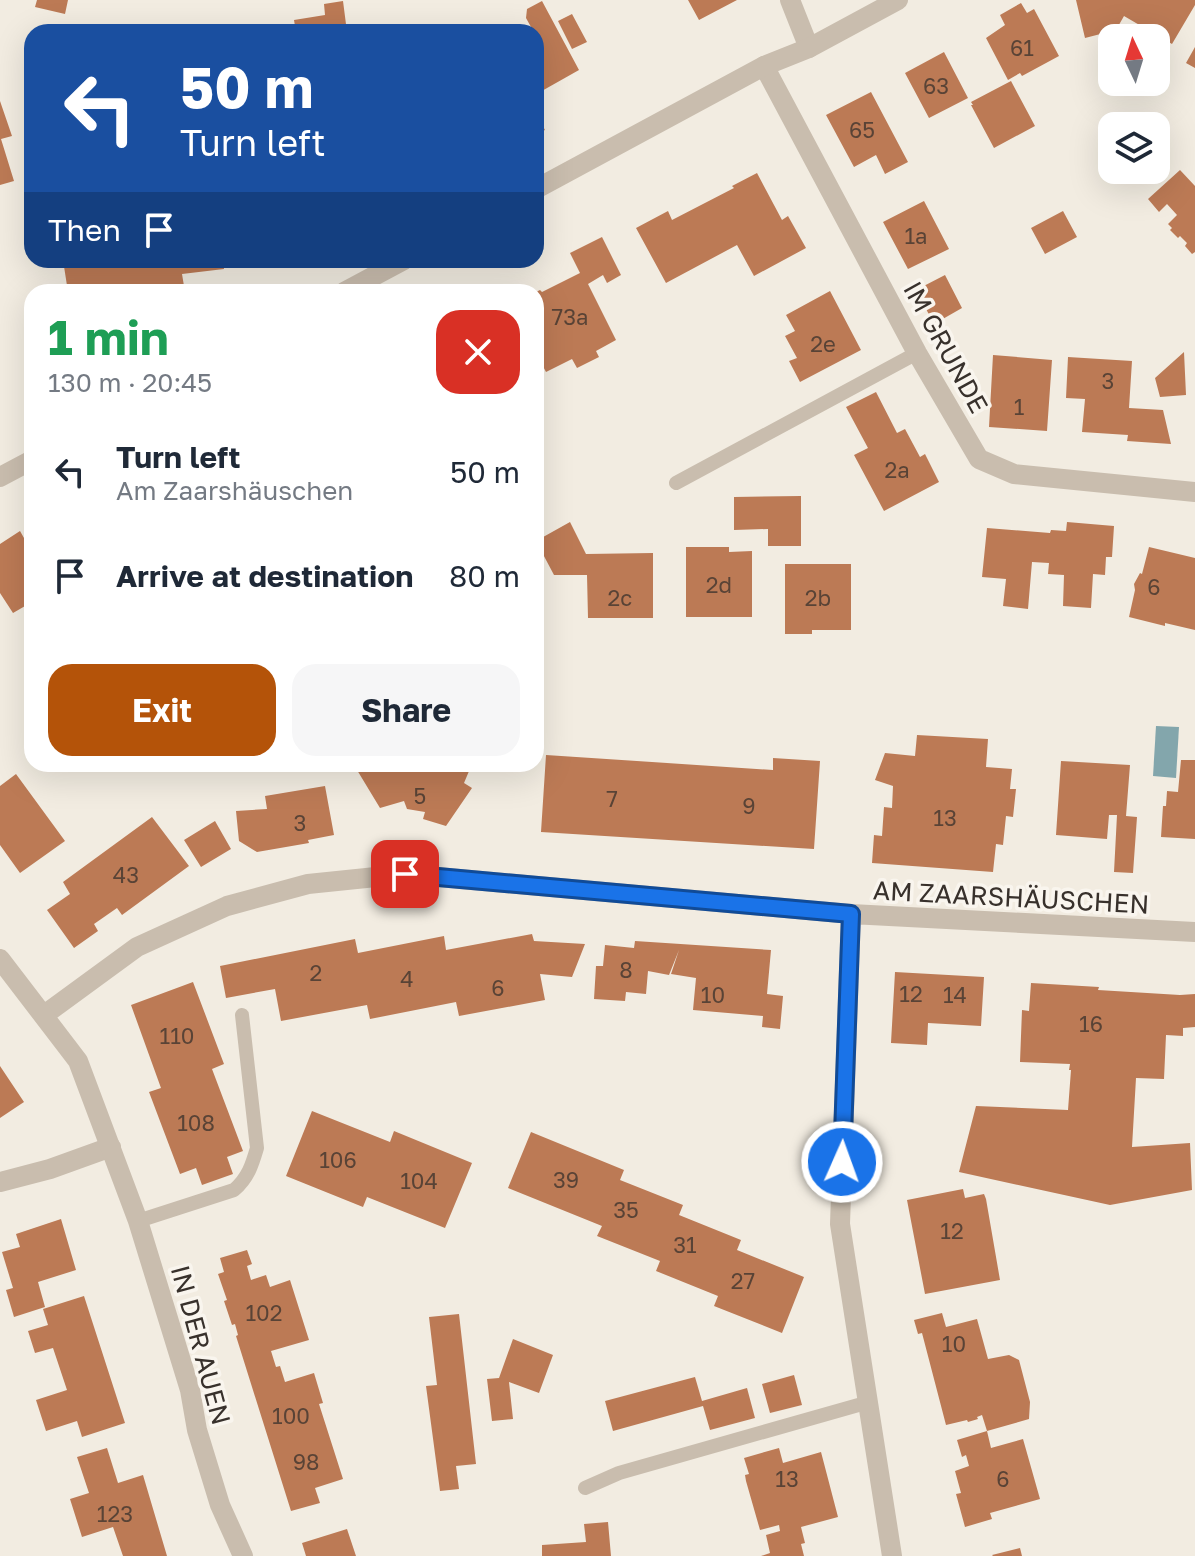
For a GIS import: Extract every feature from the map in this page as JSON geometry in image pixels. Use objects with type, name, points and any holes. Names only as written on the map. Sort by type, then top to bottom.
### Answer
[{"type":"street","points":[[790,0],[809,48]]},
{"type":"street","points":[[544,185],[764,66],[809,48],[898,0]]},
{"type":"street","name":"IM GRUNDE","points":[[764,66],[917,353],[979,459],[1014,474],[1195,492]]},
{"type":"street","points":[[359,284],[389,268]]},
{"type":"street","points":[[0,477],[24,464]]},
{"type":"street","name":"AM ZAARSHÄUSCHEN","points":[[44,1015],[137,947],[227,906],[308,884],[405,874],[851,914],[1195,932]]},
{"type":"street","points":[[851,914],[840,1224],[892,1556]]},
{"type":"street","name":"IN DER AUEN","points":[[0,959],[78,1061],[138,1221],[190,1390],[197,1430],[220,1505],[243,1556]]},
{"type":"street","points":[[0,1182],[50,1169],[111,1147]]},
{"type":"lane","points":[[676,483],[917,353]]},
{"type":"lane","points":[[138,1221],[234,1190],[252,1168],[257,1148],[242,1015]]},
{"type":"lane","points":[[585,1488],[619,1473],[869,1402]]},
{"type":"water","points":[[1156,726],[1179,727],[1176,778],[1153,776]]},
{"type":"building","points":[[37,0],[68,0],[65,14],[35,7]]},
{"type":"building","points":[[688,0],[737,0],[699,20]]},
{"type":"building","points":[[1076,0],[1195,0],[1172,44],[1170,24],[1138,24],[1124,16],[1119,24],[1098,24],[1098,35],[1085,38]]},
{"type":"building","points":[[343,1],[346,24],[295,24],[294,20],[325,15],[324,4]]},
{"type":"building","points":[[542,1],[579,70],[544,90],[544,24],[529,24],[527,9]]},
{"type":"building","points":[[1021,3],[1027,13],[1034,9],[1059,56],[1008,80],[986,38],[1005,25],[1000,15]]},
{"type":"building","points":[[572,14],[587,42],[572,49],[558,21]]},
{"type":"building","points":[[1195,47],[1195,68],[1186,63]]},
{"type":"building","points":[[944,52],[968,98],[929,118],[905,73]]},
{"type":"building","points":[[1011,81],[1035,126],[994,148],[971,102]]},
{"type":"building","points":[[871,92],[908,162],[885,174],[876,155],[854,167],[826,115]]},
{"type":"building","points":[[0,101],[12,136],[1,139],[14,181],[0,185]]},
{"type":"building","points":[[1180,170],[1195,186],[1195,252],[1192,254],[1185,246],[1187,243],[1170,230],[1172,228],[1168,224],[1177,215],[1167,204],[1159,212],[1148,199],[1165,184],[1170,184],[1170,179]]},
{"type":"building","points":[[757,173],[782,220],[788,216],[806,248],[754,276],[737,245],[666,283],[636,228],[668,211],[672,220]]},
{"type":"building","points":[[924,201],[949,249],[908,269],[883,222]]},
{"type":"building","points":[[1063,211],[1077,237],[1045,254],[1031,228]]},
{"type":"building","points":[[602,237],[621,275],[607,283],[603,275],[588,284],[616,340],[596,351],[599,357],[577,368],[572,359],[546,372],[544,291],[580,273],[570,253]]},
{"type":"building","points":[[64,268],[224,269],[182,274],[184,284],[67,284]]},
{"type":"building","points":[[945,275],[962,308],[934,324],[916,290]]},
{"type":"building","points":[[830,291],[861,350],[800,382],[789,361],[797,358],[785,336],[795,331],[786,315]]},
{"type":"building","points":[[1184,352],[1186,395],[1160,397],[1155,378]]},
{"type":"building","points":[[993,355],[1052,360],[1047,431],[989,427]]},
{"type":"building","points":[[1068,357],[1132,361],[1129,408],[1163,410],[1171,444],[1127,441],[1128,435],[1082,432],[1085,399],[1066,398]]},
{"type":"building","points":[[876,392],[897,433],[905,429],[920,457],[925,454],[939,482],[884,511],[854,455],[868,448],[846,407]]},
{"type":"building","points":[[801,496],[801,546],[768,546],[768,529],[734,530],[734,497]]},
{"type":"building","points":[[570,522],[586,554],[653,553],[653,618],[588,618],[587,575],[554,575],[544,556],[544,537]]},
{"type":"building","points":[[1067,522],[1114,526],[1112,557],[1106,557],[1105,575],[1093,574],[1091,608],[1063,606],[1064,575],[1048,574],[1049,563],[1032,562],[1028,609],[1003,606],[1006,579],[982,577],[987,528],[1050,533],[1051,530],[1066,531]]},
{"type":"building","points":[[20,531],[24,538],[24,607],[13,613],[0,593],[0,544]]},
{"type":"building","points":[[686,547],[729,547],[729,552],[752,551],[752,617],[686,617]]},
{"type":"building","points":[[1149,547],[1195,558],[1195,630],[1129,617],[1134,584],[1142,574]]},
{"type":"building","points":[[785,564],[851,564],[851,630],[785,634]]},
{"type":"building","points":[[917,735],[988,739],[986,767],[1012,769],[1010,789],[1016,789],[1013,817],[1006,816],[1003,845],[996,844],[993,872],[872,863],[874,835],[882,836],[884,807],[892,808],[893,786],[875,780],[885,753],[915,756]]},
{"type":"building","points":[[546,755],[773,770],[773,758],[820,761],[814,849],[541,832]]},
{"type":"building","points":[[1181,760],[1195,760],[1195,839],[1161,837],[1163,806],[1166,806],[1167,791],[1178,792]]},
{"type":"building","points":[[1061,761],[1130,765],[1126,816],[1137,817],[1133,873],[1114,872],[1117,815],[1109,815],[1107,839],[1056,835]]},
{"type":"building","points":[[358,772],[469,772],[464,783],[472,788],[446,826],[423,819],[425,812],[407,809],[404,801],[380,808]]},
{"type":"building","points":[[16,774],[65,841],[20,873],[0,845],[0,786]]},
{"type":"building","points":[[325,786],[334,835],[308,840],[309,843],[257,852],[239,841],[236,811],[267,809],[265,796]]},
{"type":"building","points":[[152,817],[189,866],[122,915],[117,908],[94,924],[98,931],[74,948],[47,910],[70,894],[63,882]]},
{"type":"building","points":[[215,821],[231,849],[201,867],[184,840]]},
{"type":"building","points":[[532,934],[534,941],[585,944],[572,977],[540,974],[545,1000],[459,1016],[456,1002],[370,1019],[367,1005],[281,1021],[275,989],[226,998],[220,966],[355,939],[358,953],[444,936],[446,950]]},
{"type":"building","points":[[635,941],[771,950],[767,994],[783,996],[780,1029],[762,1027],[763,1016],[693,1010],[696,978],[671,974],[679,950],[669,975],[648,971],[646,994],[626,992],[625,1001],[594,999],[596,966],[603,966],[605,945],[634,948]]},
{"type":"building","points":[[895,972],[984,977],[981,1026],[928,1023],[927,1045],[891,1043]]},
{"type":"building","points":[[193,982],[224,1064],[212,1069],[243,1151],[227,1157],[233,1174],[202,1185],[196,1168],[180,1174],[149,1092],[161,1088],[131,1005]]},
{"type":"building","points":[[1031,983],[1099,987],[1098,990],[1195,994],[1195,1027],[1183,1028],[1183,1036],[1166,1035],[1164,1079],[1136,1078],[1132,1147],[1190,1143],[1192,1190],[1110,1205],[959,1172],[976,1106],[1068,1110],[1070,1064],[1020,1062],[1022,1010],[1029,1011]]},
{"type":"building","points":[[0,1066],[24,1102],[0,1118]]},
{"type":"building","points":[[312,1111],[390,1142],[394,1131],[472,1163],[445,1228],[367,1197],[363,1207],[286,1176]]},
{"type":"building","points":[[531,1132],[624,1170],[620,1180],[683,1205],[679,1215],[741,1240],[737,1250],[804,1277],[782,1333],[714,1306],[718,1296],[656,1271],[660,1261],[597,1236],[602,1226],[508,1188]]},
{"type":"building","points":[[963,1189],[965,1198],[984,1194],[1000,1280],[925,1294],[907,1200]]},
{"type":"building","points":[[61,1219],[76,1270],[38,1282],[45,1307],[14,1317],[6,1290],[13,1288],[2,1252],[20,1247],[16,1234]]},
{"type":"building","points":[[247,1250],[252,1264],[247,1266],[251,1280],[266,1275],[270,1287],[290,1280],[309,1340],[271,1351],[285,1382],[314,1373],[323,1403],[319,1404],[343,1479],[315,1488],[320,1503],[291,1511],[218,1274],[224,1272],[220,1258]]},
{"type":"building","points":[[84,1296],[125,1423],[82,1437],[77,1421],[46,1431],[36,1400],[67,1390],[53,1348],[35,1353],[28,1331],[48,1325],[43,1309]]},
{"type":"building","points":[[942,1313],[946,1327],[977,1319],[988,1359],[1009,1355],[1019,1360],[1030,1402],[1029,1419],[987,1431],[982,1415],[968,1422],[946,1425],[922,1333],[918,1334],[914,1320]]},
{"type":"building","points":[[459,1314],[476,1464],[456,1466],[459,1489],[440,1491],[426,1386],[437,1385],[429,1317]]},
{"type":"building","points":[[513,1339],[553,1355],[539,1393],[509,1382],[513,1419],[492,1421],[487,1379],[499,1378]]},
{"type":"building","points":[[794,1375],[802,1405],[770,1413],[762,1384]]},
{"type":"building","points":[[695,1377],[702,1401],[747,1388],[755,1418],[710,1430],[703,1406],[613,1431],[605,1401]]},
{"type":"building","points":[[987,1431],[991,1448],[1023,1439],[1040,1499],[990,1513],[992,1519],[965,1527],[956,1494],[961,1493],[955,1471],[969,1466],[966,1455],[962,1457],[957,1440]]},
{"type":"building","points":[[107,1448],[118,1483],[143,1475],[167,1556],[123,1556],[113,1527],[82,1537],[70,1499],[89,1493],[77,1457]]},
{"type":"building","points":[[779,1448],[783,1463],[821,1452],[838,1517],[801,1527],[804,1556],[761,1556],[770,1553],[766,1535],[780,1531],[779,1525],[760,1530],[746,1481],[745,1475],[749,1474],[744,1458]]},
{"type":"building","points":[[608,1522],[611,1556],[542,1556],[542,1545],[586,1542],[584,1524]]},
{"type":"building","points":[[347,1529],[356,1556],[306,1556],[302,1543]]},
{"type":"building","points":[[1020,1548],[1022,1556],[992,1555]]},
{"type":"route","points":[[405,874],[851,914],[842,1162]]}]
